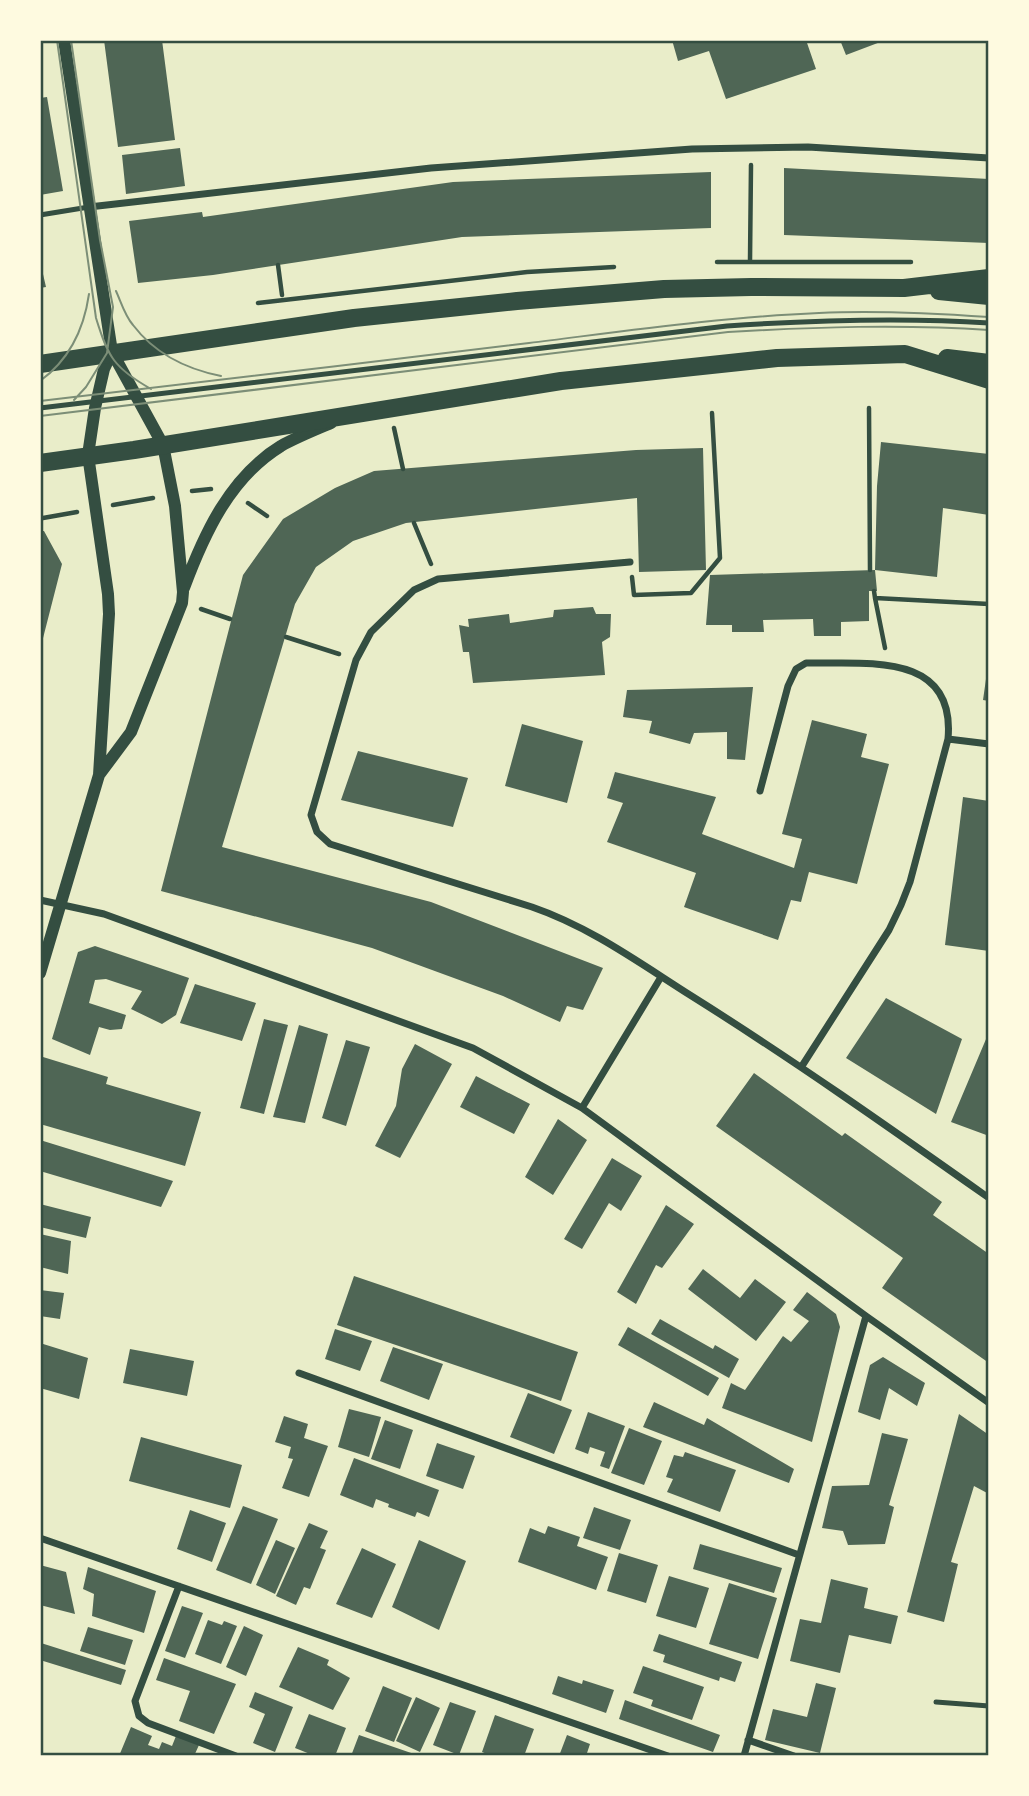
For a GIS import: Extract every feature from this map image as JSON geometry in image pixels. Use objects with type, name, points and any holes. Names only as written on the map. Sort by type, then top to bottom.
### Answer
[{"type":"main road","points":[[904,288],[989,278]]},
{"type":"main road","points":[[40,364],[354,318],[664,289],[904,288],[989,296]]},
{"type":"main road","points":[[905,354],[989,380]]},
{"type":"main road","points":[[40,463],[561,381],[679,368],[777,358],[905,354],[989,363]]},
{"type":"street","points":[[64,40],[112,352],[163,445],[175,506],[183,597]]},
{"type":"street","points":[[89,207],[431,168],[751,146],[989,158]]},
{"type":"street","points":[[40,973],[99,775],[109,614],[88,455],[104,369],[112,352]]},
{"type":"street","points":[[99,775],[131,733],[183,597],[200,544],[232,492],[254,467],[281,446],[351,414]]},
{"type":"street","points":[[630,562],[438,579],[414,590],[371,632],[356,660],[311,815],[317,832],[330,844],[562,917],[599,936],[802,1066],[989,1198]]},
{"type":"street","points":[[760,791],[788,686],[796,669],[806,663],[887,664],[918,671],[932,683],[944,702],[950,718],[948,739],[910,882],[889,930],[802,1066]]},
{"type":"street","points":[[948,739],[989,744]]},
{"type":"street","points":[[40,900],[104,914],[473,1048],[582,1108],[866,1316],[989,1402]]},
{"type":"street","points":[[582,1108],[662,977]]},
{"type":"street","points":[[744,1756],[866,1316]]},
{"type":"street","points":[[299,1373],[799,1555]]},
{"type":"street","points":[[40,1538],[667,1756]]},
{"type":"street","points":[[179,1586],[135,1701],[139,1716],[148,1723],[236,1756]]},
{"type":"street","points":[[748,1740],[794,1756]]},
{"type":"lane","points":[[40,215],[89,207]]},
{"type":"lane","points":[[40,408],[727,326],[819,320],[923,318],[989,323]]},
{"type":"lane","points":[[936,1702],[989,1706]]},
{"type":"path","points":[[751,146],[751,287]]},
{"type":"path","points":[[278,265],[282,295]]},
{"type":"path","points":[[389,407],[403,469]]},
{"type":"path","points":[[869,408],[870,570]]},
{"type":"path","points":[[630,562],[634,595],[691,593],[720,558],[712,413]]},
{"type":"path","points":[[414,523],[438,579]]},
{"type":"path","points":[[887,664],[875,594],[989,604]]},
{"type":"path","points":[[183,597],[230,619]]},
{"type":"path","points":[[286,636],[356,660]]},
{"type":"building","points":[[104,40],[162,40],[175,140],[118,147]]},
{"type":"building","points":[[672,40],[806,40],[816,69],[726,99],[709,51],[678,61]]},
{"type":"building","points":[[840,40],[883,40],[883,41],[846,55]]},
{"type":"building","points":[[47,97],[63,191],[40,195],[40,98]]},
{"type":"building","points":[[180,148],[185,186],[126,194],[122,155]]},
{"type":"building","points":[[784,168],[989,179],[989,243],[784,235]]},
{"type":"building","points":[[711,172],[711,228],[462,237],[213,275],[138,283],[129,221],[202,212],[203,217],[453,182]]},
{"type":"building","points":[[40,261],[46,287],[40,288]]},
{"type":"building","points":[[881,442],[989,454],[989,515],[943,508],[937,577],[875,570]]},
{"type":"building","points":[[703,448],[706,570],[639,572],[637,498],[406,523],[353,541],[316,567],[295,604],[222,847],[431,902],[603,968],[583,1010],[567,1006],[560,1022],[503,996],[372,948],[161,891],[243,575],[283,519],[335,488],[374,471],[636,450]]},
{"type":"building","points":[[40,531],[44,531],[62,564],[41,646]]},
{"type":"building","points":[[875,570],[877,591],[869,591],[869,621],[841,622],[841,636],[814,636],[813,619],[763,620],[764,632],[732,632],[732,625],[706,625],[710,575]]},
{"type":"building","points":[[593,607],[596,614],[611,614],[610,637],[602,642],[605,675],[473,683],[469,652],[463,652],[459,625],[469,627],[468,619],[509,614],[510,623],[553,617],[554,610]]},
{"type":"building","points":[[989,672],[989,701],[983,700]]},
{"type":"building","points":[[753,687],[745,760],[727,759],[727,732],[694,733],[690,744],[649,733],[652,721],[623,717],[627,690]]},
{"type":"building","points":[[812,720],[867,734],[861,757],[889,764],[857,884],[809,872],[801,902],[791,900],[778,940],[684,907],[696,873],[607,842],[623,803],[607,798],[615,772],[716,797],[702,834],[794,868],[802,839],[782,834]]},
{"type":"building","points":[[522,724],[583,741],[567,803],[505,786]]},
{"type":"building","points":[[358,751],[468,778],[453,827],[341,800]]},
{"type":"building","points":[[963,797],[989,801],[989,951],[945,945]]},
{"type":"building","points":[[95,946],[189,978],[176,1015],[162,1024],[131,1009],[142,991],[106,979],[95,980],[89,1003],[126,1015],[122,1029],[99,1027],[90,1055],[52,1039],[78,952]]},
{"type":"building","points":[[195,984],[256,1003],[242,1041],[180,1023]]},
{"type":"building","points":[[886,998],[962,1039],[936,1114],[846,1058]]},
{"type":"building","points":[[264,1019],[288,1025],[264,1114],[240,1108]]},
{"type":"building","points":[[299,1025],[328,1034],[305,1123],[273,1117]]},
{"type":"building","points":[[989,1032],[989,1136],[951,1122]]},
{"type":"building","points":[[346,1040],[370,1047],[346,1126],[322,1118]]},
{"type":"building","points":[[415,1044],[452,1064],[400,1158],[375,1146],[396,1106],[402,1069]]},
{"type":"building","points":[[43,1057],[108,1077],[106,1084],[201,1112],[185,1166],[40,1124],[40,1068]]},
{"type":"building","points":[[754,1073],[842,1136],[845,1133],[942,1202],[933,1215],[989,1254],[989,1363],[882,1288],[903,1258],[716,1126]]},
{"type":"building","points":[[476,1076],[530,1104],[514,1134],[460,1107]]},
{"type":"building","points":[[558,1119],[587,1140],[553,1195],[525,1177]]},
{"type":"building","points":[[40,1140],[173,1181],[161,1207],[40,1171]]},
{"type":"building","points":[[612,1158],[642,1176],[621,1211],[609,1203],[582,1249],[564,1239]]},
{"type":"building","points":[[40,1204],[91,1217],[86,1238],[40,1227]]},
{"type":"building","points":[[666,1205],[694,1224],[662,1268],[656,1265],[636,1304],[617,1292]]},
{"type":"building","points":[[40,1234],[71,1241],[68,1274],[40,1267]]},
{"type":"building","points":[[703,1269],[740,1298],[755,1279],[786,1302],[756,1341],[688,1289]]},
{"type":"building","points":[[354,1276],[578,1352],[561,1401],[337,1325]]},
{"type":"building","points":[[40,1290],[64,1293],[60,1319],[40,1316]]},
{"type":"building","points":[[807,1292],[836,1314],[840,1327],[812,1442],[722,1408],[731,1383],[745,1390],[783,1336],[791,1342],[809,1321],[793,1310]]},
{"type":"building","points":[[660,1319],[713,1349],[715,1345],[739,1359],[729,1378],[651,1334]]},
{"type":"building","points":[[628,1327],[719,1378],[708,1396],[618,1345]]},
{"type":"building","points":[[335,1329],[372,1341],[360,1371],[325,1359]]},
{"type":"building","points":[[40,1343],[88,1358],[79,1399],[40,1388]]},
{"type":"building","points":[[393,1347],[443,1364],[429,1400],[380,1381]]},
{"type":"building","points":[[130,1349],[194,1361],[187,1396],[123,1383]]},
{"type":"building","points":[[883,1357],[925,1383],[917,1406],[889,1388],[880,1420],[858,1412],[870,1365]]},
{"type":"building","points":[[528,1393],[572,1410],[554,1454],[510,1437]]},
{"type":"building","points":[[654,1402],[704,1425],[707,1418],[794,1469],[789,1483],[643,1427]]},
{"type":"building","points":[[349,1409],[381,1417],[369,1457],[338,1447]]},
{"type":"building","points":[[588,1412],[625,1426],[609,1469],[600,1466],[605,1452],[590,1447],[588,1454],[575,1449]]},
{"type":"building","points":[[959,1414],[989,1435],[989,1494],[974,1486],[951,1562],[958,1564],[944,1622],[907,1612]]},
{"type":"building","points":[[284,1416],[308,1424],[304,1438],[328,1446],[309,1497],[282,1488],[293,1459],[288,1458],[291,1447],[275,1442]]},
{"type":"building","points":[[385,1420],[413,1430],[400,1469],[371,1459]]},
{"type":"building","points":[[629,1428],[662,1441],[644,1485],[611,1473]]},
{"type":"building","points":[[882,1433],[908,1439],[889,1505],[894,1507],[885,1544],[848,1545],[843,1531],[822,1528],[832,1486],[869,1485]]},
{"type":"building","points":[[141,1437],[242,1465],[230,1508],[129,1481]]},
{"type":"building","points":[[437,1443],[475,1456],[463,1489],[426,1476]]},
{"type":"building","points":[[685,1452],[736,1470],[720,1512],[667,1492],[673,1479],[666,1477],[674,1455],[683,1457]]},
{"type":"building","points":[[354,1458],[439,1490],[429,1517],[417,1512],[415,1517],[388,1507],[389,1504],[376,1499],[373,1508],[340,1495]]},
{"type":"building","points":[[243,1506],[278,1519],[251,1584],[216,1570]]},
{"type":"building","points":[[594,1507],[631,1520],[620,1550],[583,1538]]},
{"type":"building","points":[[190,1510],[226,1523],[212,1562],[177,1549]]},
{"type":"building","points":[[309,1523],[328,1531],[320,1548],[326,1550],[310,1589],[304,1587],[296,1605],[276,1596]]},
{"type":"building","points":[[548,1526],[580,1537],[577,1546],[608,1557],[596,1590],[518,1562],[530,1528],[545,1534]]},
{"type":"building","points":[[276,1540],[295,1548],[275,1594],[256,1585]]},
{"type":"building","points":[[419,1540],[466,1561],[439,1630],[392,1607]]},
{"type":"building","points":[[700,1544],[782,1568],[774,1593],[693,1569]]},
{"type":"building","points":[[362,1548],[396,1564],[372,1618],[336,1604]]},
{"type":"building","points":[[619,1553],[658,1565],[646,1603],[607,1591]]},
{"type":"building","points":[[40,1565],[66,1572],[75,1614],[40,1605]]},
{"type":"building","points":[[88,1567],[156,1591],[144,1633],[92,1616],[94,1594],[83,1589]]},
{"type":"building","points":[[669,1576],[709,1588],[696,1628],[656,1616]]},
{"type":"building","points":[[831,1579],[868,1588],[864,1608],[898,1616],[891,1644],[849,1635],[840,1673],[790,1661],[800,1619],[821,1623]]},
{"type":"building","points":[[729,1583],[777,1598],[758,1659],[709,1644]]},
{"type":"building","points":[[182,1606],[203,1613],[185,1658],[165,1651]]},
{"type":"building","points":[[208,1620],[222,1625],[224,1621],[237,1626],[221,1664],[195,1654]]},
{"type":"building","points":[[244,1626],[263,1635],[246,1676],[226,1667]]},
{"type":"building","points":[[88,1627],[133,1640],[125,1665],[80,1651]]},
{"type":"building","points":[[659,1634],[742,1662],[735,1682],[720,1677],[719,1681],[663,1662],[665,1655],[653,1651]]},
{"type":"building","points":[[41,1643],[126,1670],[121,1685],[40,1660]]},
{"type":"building","points":[[298,1647],[329,1660],[327,1665],[350,1678],[333,1710],[279,1687]]},
{"type":"building","points":[[164,1658],[236,1684],[214,1734],[179,1721],[190,1691],[156,1680]]},
{"type":"building","points":[[643,1666],[704,1687],[692,1720],[651,1706],[653,1700],[633,1693]]},
{"type":"building","points":[[558,1676],[582,1684],[583,1680],[614,1690],[606,1713],[552,1694]]},
{"type":"building","points":[[816,1683],[836,1688],[820,1753],[765,1740],[773,1709],[807,1717]]},
{"type":"building","points":[[383,1686],[412,1698],[394,1742],[365,1731]]},
{"type":"building","points":[[255,1692],[293,1707],[275,1752],[253,1743],[265,1714],[249,1707]]},
{"type":"building","points":[[416,1697],[440,1708],[420,1752],[396,1741]]},
{"type":"building","points":[[625,1700],[720,1735],[713,1752],[619,1719]]},
{"type":"building","points":[[450,1702],[476,1711],[459,1755],[433,1745]]},
{"type":"building","points":[[309,1714],[346,1728],[335,1756],[315,1756],[295,1748]]},
{"type":"building","points":[[495,1715],[534,1729],[524,1756],[492,1756],[482,1752]]},
{"type":"building","points":[[131,1727],[152,1736],[148,1745],[159,1749],[162,1742],[172,1746],[176,1736],[199,1745],[194,1756],[119,1756]]},
{"type":"building","points":[[359,1735],[417,1755],[417,1756],[351,1756]]},
{"type":"building","points":[[567,1735],[590,1744],[586,1756],[559,1756]]},
{"type":"tram line","points":[[57,40],[96,318],[104,343],[114,360],[128,375],[151,389]]},
{"type":"tram line","points":[[71,40],[100,240],[113,307],[107,353],[86,387],[74,400]]},
{"type":"tram line","points":[[116,291],[130,321],[151,344],[172,359],[221,376]]},
{"type":"tram line","points":[[40,381],[59,363],[73,343],[87,307],[89,294]]},
{"type":"tram line","points":[[40,401],[746,318],[862,312],[989,317]]},
{"type":"tram line","points":[[40,416],[728,332],[858,327],[989,330]]}]
